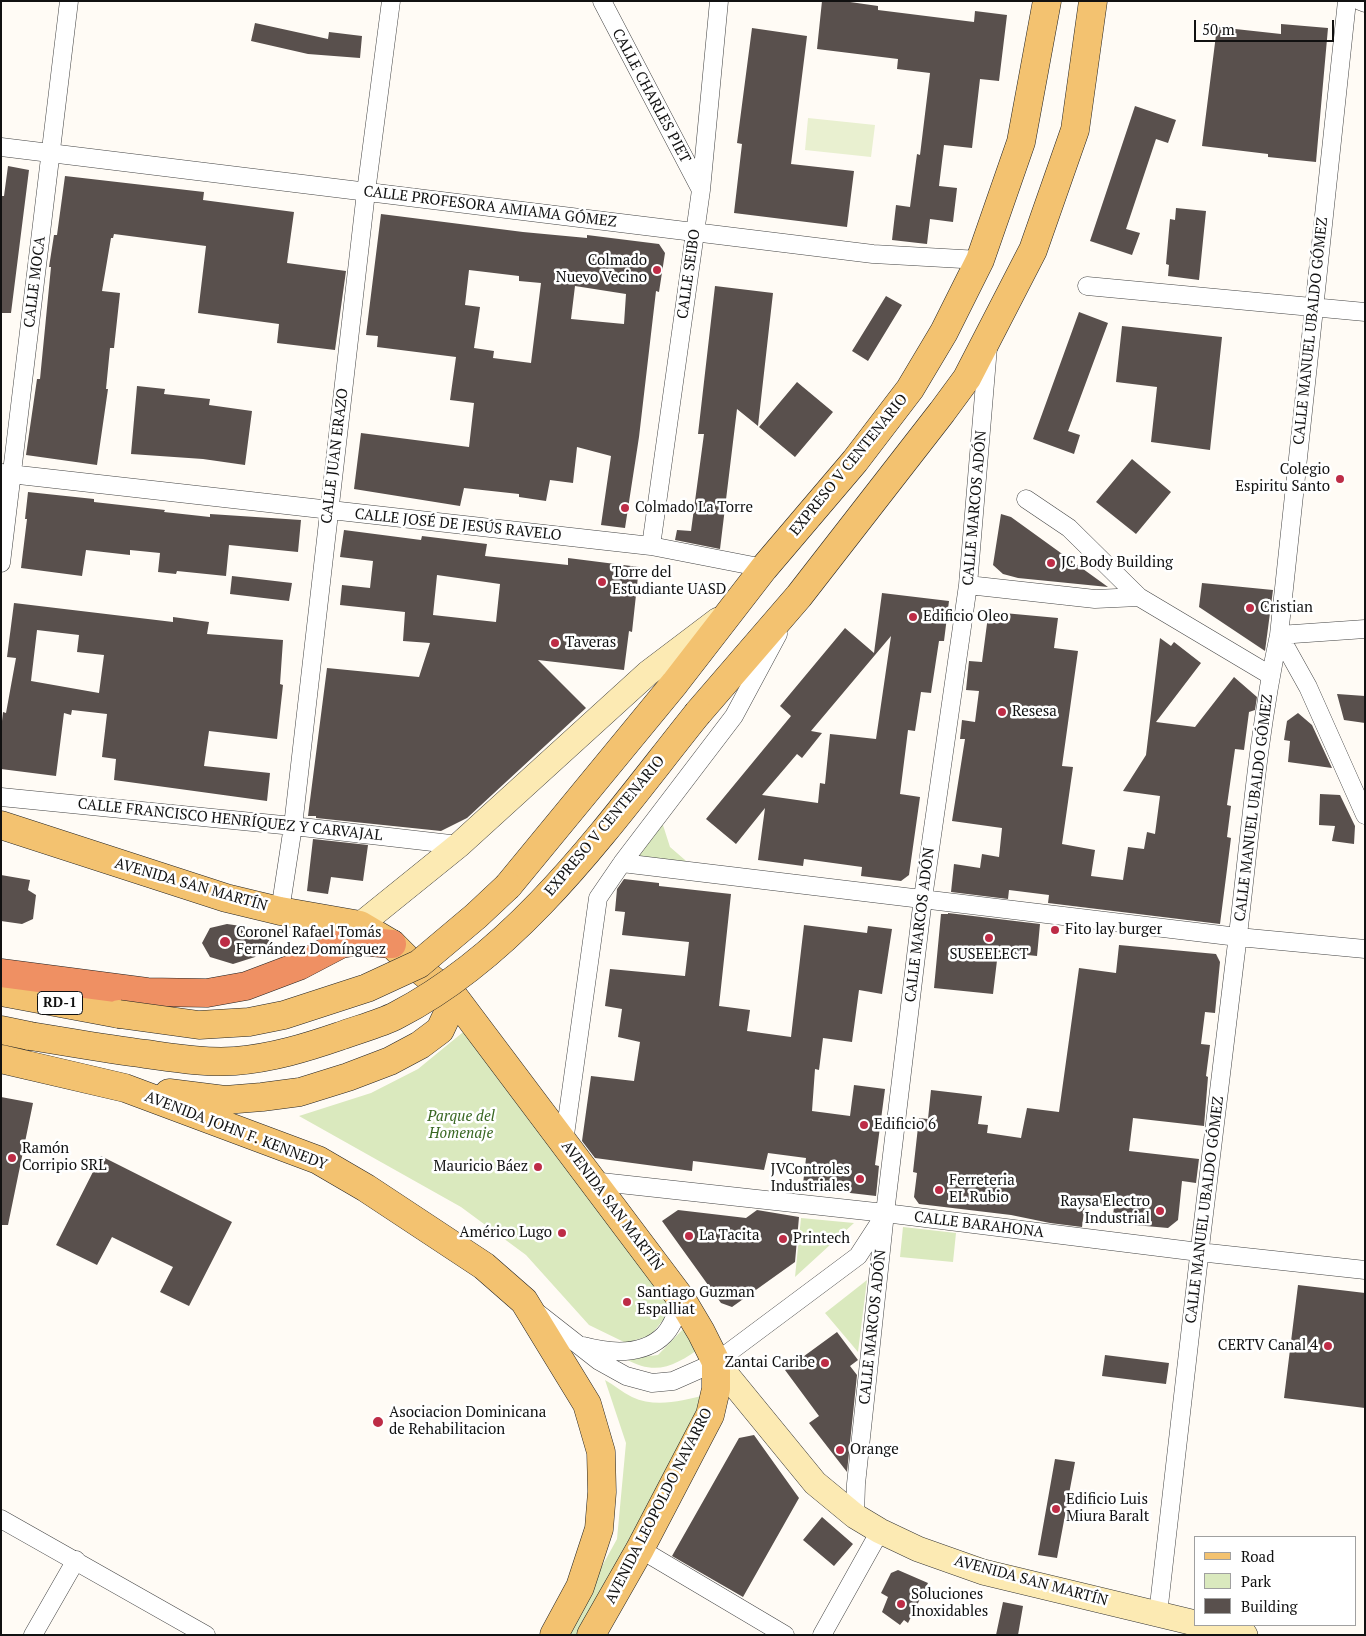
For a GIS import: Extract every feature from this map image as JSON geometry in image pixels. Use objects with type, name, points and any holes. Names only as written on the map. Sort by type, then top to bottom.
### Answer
[{"type":"highway","points":[[1,973],[147,992],[207,993],[246,986],[299,966],[341,944],[359,941],[392,944]]},
{"type":"main road","name":"EXPRESO V CENTENARIO","points":[[1,992],[119,1014],[198,1024],[249,1022],[284,1014],[367,988],[419,964],[508,886],[675,683],[764,568],[855,461],[910,389],[944,332],[980,260],[1021,142],[1047,7]]},
{"type":"main road","name":"EXPRESO V CENTENARIO","points":[[1,1030],[192,1061],[234,1061],[278,1056],[396,1016],[439,990],[478,962],[523,920],[569,873],[698,713],[799,596],[967,378],[1033,250],[1075,130],[1092,10]]},
{"type":"main road","name":"EXPRESO V CENTENARIO","points":[[360,925],[459,845],[648,673],[734,607]]},
{"type":"main road","name":"AVENIDA SAN MARTÍN","points":[[1,825],[226,898],[360,925],[392,944],[409,961],[455,998],[682,1300],[702,1332],[716,1362],[815,1483],[855,1516],[880,1531],[918,1549],[983,1572],[1194,1623]]},
{"type":"main road","points":[[125,1088],[225,1100],[262,1098],[300,1092],[390,1062],[420,1045],[440,1030],[455,998]]},
{"type":"main road","name":"AVENIDA JOHN F. KENNEDY","points":[[1,1059],[125,1088],[318,1160],[366,1188],[484,1266],[524,1302]]},
{"type":"main road","points":[[524,1302],[587,1404],[602,1452],[602,1492],[599,1529],[580,1587],[554,1635]]},
{"type":"main road","name":"AVENIDA LEOPOLDO NAVARRO","points":[[591,1635],[640,1549],[710,1415],[716,1389],[716,1362]]},
{"type":"main road","points":[[1207,1626],[1245,1635]]},
{"type":"street","name":"CALLE MOCA","points":[[1,563],[7,474],[69,1]]},
{"type":"street","name":"CALLE JUAN ERAZO","points":[[280,910],[293,826],[366,192],[391,1]]},
{"type":"street","name":"CALLE CHARLES PIET","points":[[602,1],[701,190]]},
{"type":"street","name":"CALLE SEIBO","points":[[651,546],[701,190],[718,1]]},
{"type":"street","name":"CALLE MANUEL UBALDO GÓMEZ","points":[[1158,1614],[1256,773],[1270,675],[1279,635],[1347,1]]},
{"type":"street","points":[[1360,1],[1365,3]]},
{"type":"street","name":"CALLE PROFESORA AMIAMA GÓMEZ","points":[[1,147],[873,254],[980,260]]},
{"type":"street","points":[[1087,286],[1365,312]]},
{"type":"street","name":"CALLE MARCOS ADÓN","points":[[855,1516],[856,1484],[885,1213],[923,898],[968,586],[989,334]]},
{"type":"street","name":"CALLE JOSÉ DE JESÚS RAVELO","points":[[7,474],[651,546],[764,568]]},
{"type":"street","points":[[1026,499],[1069,528],[1138,597],[1270,675]]},
{"type":"street","points":[[968,586],[1096,599],[1138,597]]},
{"type":"street","name":"EXPRESO V CENTENARIO","points":[[564,1142],[598,898],[622,863],[734,716],[799,596]]},
{"type":"street","points":[[1365,629],[1279,635],[1308,687],[1365,814]]},
{"type":"street","name":"CALLE FRANCISCO HENRÍQUEZ Y CARVAJAL","points":[[1,797],[293,826],[459,845]]},
{"type":"street","points":[[622,863],[1238,937],[1365,950]]},
{"type":"street","name":"CALLE BARAHONA","points":[[592,1181],[885,1213],[1199,1252],[1365,1270]]},
{"type":"street","points":[[524,1302],[575,1344],[599,1361],[626,1376],[652,1383],[673,1381],[716,1362],[858,1256],[885,1213]]},
{"type":"street","points":[[575,1344],[604,1351],[627,1351],[651,1346],[666,1334],[682,1300]]},
{"type":"street","points":[[1,1519],[206,1635]]},
{"type":"street","points":[[822,1635],[880,1531]]},
{"type":"street","points":[[640,1549],[785,1635]]},
{"type":"street","points":[[33,1635],[76,1560]]},
{"type":"green space","points":[[808,118],[875,125],[871,157],[805,150]]},
{"type":"green space","points":[[662,822],[670,847],[692,866],[633,858]]},
{"type":"green space","name":"Parque del Homenaje","points":[[473,1024],[670,1295],[667,1315],[651,1335],[626,1343],[589,1325],[526,1255],[461,1207],[299,1116],[371,1093],[418,1069]]},
{"type":"green space","points":[[801,1218],[854,1223],[795,1277]]},
{"type":"green space","points":[[903,1227],[956,1233],[953,1262],[900,1257]]},
{"type":"green space","points":[[867,1280],[858,1352],[825,1313]]},
{"type":"green space","points":[[687,1325],[703,1346],[684,1359],[657,1368],[647,1367],[626,1359],[658,1355]]},
{"type":"green space","points":[[605,1380],[632,1397],[650,1402],[678,1401],[705,1395],[591,1635],[564,1635],[617,1539],[626,1443]]},
{"type":"building","points":[[822,1],[843,1],[878,6],[878,10],[974,22],[975,11],[1007,15],[999,81],[980,79],[972,148],[944,145],[939,186],[957,188],[953,222],[930,219],[927,244],[892,240],[896,205],[910,207],[917,154],[920,155],[930,73],[897,69],[898,59],[817,49]]},
{"type":"building","points":[[255,23],[328,39],[329,32],[362,36],[360,58],[308,54],[251,41]]},
{"type":"building","points":[[1281,24],[1328,28],[1316,162],[1268,157],[1268,154],[1202,146],[1217,27],[1281,34]]},
{"type":"building","points":[[752,28],[807,36],[791,164],[854,171],[847,227],[734,213],[742,144],[737,143]]},
{"type":"building","points":[[1135,106],[1176,120],[1168,143],[1156,139],[1126,229],[1140,233],[1132,255],[1090,241]]},
{"type":"building","points":[[8,166],[29,170],[11,313],[1,313],[1,196],[4,196]]},
{"type":"building","points":[[65,176],[204,192],[203,200],[294,212],[287,263],[346,271],[335,350],[277,343],[279,324],[198,313],[206,246],[114,234],[113,238],[111,238],[102,291],[120,293],[114,348],[110,348],[106,389],[108,389],[97,465],[26,455],[37,379],[40,379],[51,267],[49,267],[54,235],[57,235]]},
{"type":"building","points":[[1176,208],[1206,211],[1199,280],[1168,276],[1169,265],[1166,264],[1170,219],[1175,220]]},
{"type":"building","points":[[381,214],[523,232],[587,238],[587,235],[659,244],[665,253],[659,292],[656,291],[639,437],[625,528],[601,525],[611,456],[577,447],[573,483],[550,480],[546,501],[519,497],[519,494],[464,488],[460,506],[354,489],[361,433],[469,447],[474,403],[450,400],[456,357],[377,347],[378,336],[366,335]],"holes":[[[469,270],[519,276],[519,281],[541,283],[531,363],[493,358],[494,351],[474,348],[480,307],[465,305]],[[575,286],[626,294],[624,324],[571,319]]]},
{"type":"building","points":[[715,286],[773,293],[758,426],[737,409],[720,549],[675,540],[677,530],[691,531],[704,434],[698,434]]},
{"type":"building","points":[[886,296],[902,305],[868,361],[852,351]]},
{"type":"building","points":[[1079,312],[1108,323],[1068,431],[1080,435],[1074,454],[1033,439]]},
{"type":"building","points":[[1122,326],[1222,337],[1210,450],[1151,442],[1157,387],[1116,382]]},
{"type":"building","points":[[797,382],[833,412],[795,457],[759,427]]},
{"type":"building","points":[[137,386],[165,389],[164,394],[210,399],[209,405],[252,411],[245,465],[203,459],[131,454]]},
{"type":"building","points":[[1132,459],[1171,492],[1136,534],[1096,502]]},
{"type":"building","points":[[28,492],[94,499],[94,502],[210,517],[210,514],[301,520],[298,552],[229,545],[226,576],[177,571],[176,574],[158,572],[160,553],[130,550],[130,555],[86,550],[82,576],[21,568]]},
{"type":"building","points":[[1001,514],[1011,517],[1108,587],[1018,578],[1003,574],[993,565]]},
{"type":"building","points":[[344,530],[421,540],[422,536],[487,544],[485,556],[568,565],[568,558],[639,567],[632,632],[629,631],[624,670],[538,660],[586,708],[467,818],[441,831],[308,816],[327,668],[419,677],[430,643],[403,641],[405,612],[340,605],[342,585],[370,588],[373,561],[340,557]],"holes":[[[437,575],[500,584],[496,622],[433,615]]]},
{"type":"building","points":[[232,576],[292,583],[289,601],[230,594]]},
{"type":"building","name":"Cristian","points":[[1202,583],[1273,590],[1265,651],[1199,607]]},
{"type":"building","points":[[882,593],[949,601],[944,641],[939,641],[931,693],[921,692],[915,731],[908,730],[900,794],[920,797],[909,875],[901,881],[861,876],[862,867],[804,859],[803,866],[758,860],[765,808],[736,844],[706,819],[791,716],[780,706],[845,628],[874,653]],"holes":[[[891,636],[876,739],[830,734],[825,784],[820,783],[818,803],[762,795],[797,754],[802,758],[822,733],[811,731]]]},
{"type":"building","points":[[14,603],[173,622],[173,617],[209,622],[207,634],[283,640],[280,684],[283,685],[277,739],[209,731],[204,766],[270,773],[267,801],[114,780],[116,759],[102,757],[107,714],[72,710],[71,715],[64,713],[56,776],[1,769],[3,712],[6,713],[16,658],[7,657]],"holes":[[[37,630],[79,635],[77,652],[104,655],[99,693],[31,681]]]},
{"type":"building","points":[[993,612],[1058,618],[1054,648],[1078,651],[1062,766],[1073,767],[1062,844],[1095,850],[1091,876],[1123,880],[1128,847],[1144,849],[1147,832],[1155,834],[1160,796],[1123,791],[1146,755],[1160,638],[1171,646],[1174,642],[1201,663],[1156,722],[1195,727],[1234,677],[1257,697],[1255,710],[1249,712],[1244,750],[1235,749],[1227,805],[1231,806],[1227,837],[1231,838],[1220,924],[1048,903],[1049,895],[1009,890],[1008,899],[951,892],[954,864],[980,868],[982,854],[999,857],[1002,828],[952,821],[965,739],[960,739],[962,720],[975,722],[979,691],[966,690],[969,661],[982,662],[988,616]]},
{"type":"building","points":[[1337,694],[1365,696],[1365,723],[1344,720]]},
{"type":"building","points":[[1298,713],[1312,725],[1332,768],[1288,762],[1290,741],[1284,740],[1287,721]]},
{"type":"building","points":[[1320,794],[1340,795],[1355,826],[1354,844],[1332,841],[1335,826],[1319,825]]},
{"type":"building","points":[[313,839],[368,845],[363,881],[331,877],[328,894],[307,891]]},
{"type":"building","points":[[1,875],[30,880],[28,890],[36,895],[33,919],[22,924],[1,921]]},
{"type":"building","points":[[624,879],[659,883],[659,886],[731,894],[719,1006],[750,1010],[747,1031],[791,1037],[804,925],[867,933],[868,926],[892,929],[882,994],[859,990],[852,1042],[823,1038],[819,1070],[815,1069],[812,1111],[850,1116],[854,1085],[885,1089],[875,1165],[879,1166],[876,1196],[833,1191],[836,1189],[803,1184],[806,1158],[768,1153],[764,1170],[693,1161],[692,1171],[595,1158],[582,1141],[591,1076],[634,1081],[640,1042],[618,1037],[622,1009],[605,1006],[610,969],[685,976],[689,942],[622,935],[625,912],[615,911],[617,889]]},
{"type":"building","name":"SUSEELECT","points":[[948,913],[1040,924],[1037,956],[998,952],[993,994],[934,988],[941,914]]},
{"type":"building","points":[[227,924],[248,927],[277,945],[262,948],[255,957],[233,964],[210,957],[202,943],[210,928]]},
{"type":"building","points":[[1119,945],[1216,954],[1220,962],[1215,1013],[1205,1012],[1201,1044],[1210,1045],[1206,1076],[1208,1077],[1204,1126],[1133,1118],[1129,1151],[1199,1159],[1196,1183],[1182,1181],[1178,1220],[1168,1228],[1112,1223],[1114,1207],[1085,1203],[1082,1227],[1011,1215],[919,1204],[914,1197],[917,1173],[913,1172],[919,1118],[928,1119],[931,1090],[982,1096],[978,1124],[988,1125],[987,1133],[1021,1138],[1027,1108],[1059,1112],[1079,968],[1116,973]]},
{"type":"building","name":"Ramón Corripio SRL","points":[[1,1097],[33,1103],[8,1225],[1,1225]]},
{"type":"building","points":[[101,1156],[232,1222],[189,1306],[160,1292],[173,1267],[112,1237],[97,1265],[56,1245]]},
{"type":"building","points":[[678,1210],[746,1218],[757,1210],[799,1217],[795,1262],[732,1307],[721,1303],[662,1221]]},
{"type":"building","name":"CERTV Canal 4","points":[[1298,1285],[1365,1293],[1365,1408],[1284,1398]]},
{"type":"building","points":[[837,1332],[858,1360],[850,1366],[857,1375],[847,1472],[809,1423],[819,1416],[785,1370]]},
{"type":"building","points":[[1105,1355],[1169,1363],[1166,1384],[1102,1376]]},
{"type":"building","points":[[754,1435],[799,1498],[743,1597],[672,1556],[739,1438]]},
{"type":"building","name":"Edificio Luis Miura Baralt","points":[[1055,1459],[1075,1462],[1057,1558],[1038,1555]]},
{"type":"building","points":[[822,1517],[853,1544],[834,1566],[803,1540]]},
{"type":"building","name":"Soluciones Inoxidables","points":[[898,1570],[928,1583],[908,1623],[904,1620],[900,1625],[882,1612],[888,1597],[881,1593],[891,1573]]},
{"type":"building","points":[[1003,1602],[1023,1606],[1018,1635],[996,1635]]},
{"type":"place","name":"Colmado Nuevo Vecino","points":[[657,270]]},
{"type":"place","name":"Colegio Espiritu Santo","points":[[1340,479]]},
{"type":"place","name":"Colmado La Torre","points":[[625,508]]},
{"type":"place","name":"JC Body Building","points":[[1051,563]]},
{"type":"place","name":"Torre del Estudiante UASD","points":[[602,582]]},
{"type":"place","name":"Cristian","points":[[1250,608]]},
{"type":"place","name":"Edificio Oleo","points":[[913,617]]},
{"type":"place","name":"Taveras","points":[[555,643]]},
{"type":"place","name":"Resesa","points":[[1002,712]]},
{"type":"place","name":"Fito lay burger","points":[[1055,930]]},
{"type":"place","name":"SUSEELECT","points":[[989,938]]},
{"type":"place","name":"Coronel Rafael Tomás Fernández Domínguez","points":[[225,942]]},
{"type":"place","name":"Edificio 6","points":[[864,1125]]},
{"type":"place","name":"Ramón Corripio SRL","points":[[12,1158]]},
{"type":"place","name":"Mauricio Báez","points":[[538,1167]]},
{"type":"place","name":"JVControles Industriales","points":[[860,1179]]},
{"type":"place","name":"Ferreteria EL Rubio","points":[[939,1190]]},
{"type":"place","name":"Raysa Electro Industrial","points":[[1160,1211]]},
{"type":"place","name":"Américo Lugo","points":[[562,1233]]},
{"type":"place","name":"La Tacita","points":[[689,1236]]},
{"type":"place","name":"Printech","points":[[783,1239]]},
{"type":"place","name":"Santiago Guzman Espalliat","points":[[627,1302]]},
{"type":"place","name":"CERTV Canal 4","points":[[1328,1346]]},
{"type":"place","name":"Zantai Caribe","points":[[825,1363]]},
{"type":"place","name":"Asociacion Dominicana de Rehabilitacion","points":[[378,1422]]},
{"type":"place","name":"Orange","points":[[840,1450]]},
{"type":"place","name":"Edificio Luis Miura Baralt","points":[[1056,1509]]},
{"type":"place","name":"Soluciones Inoxidables","points":[[901,1604]]}]
